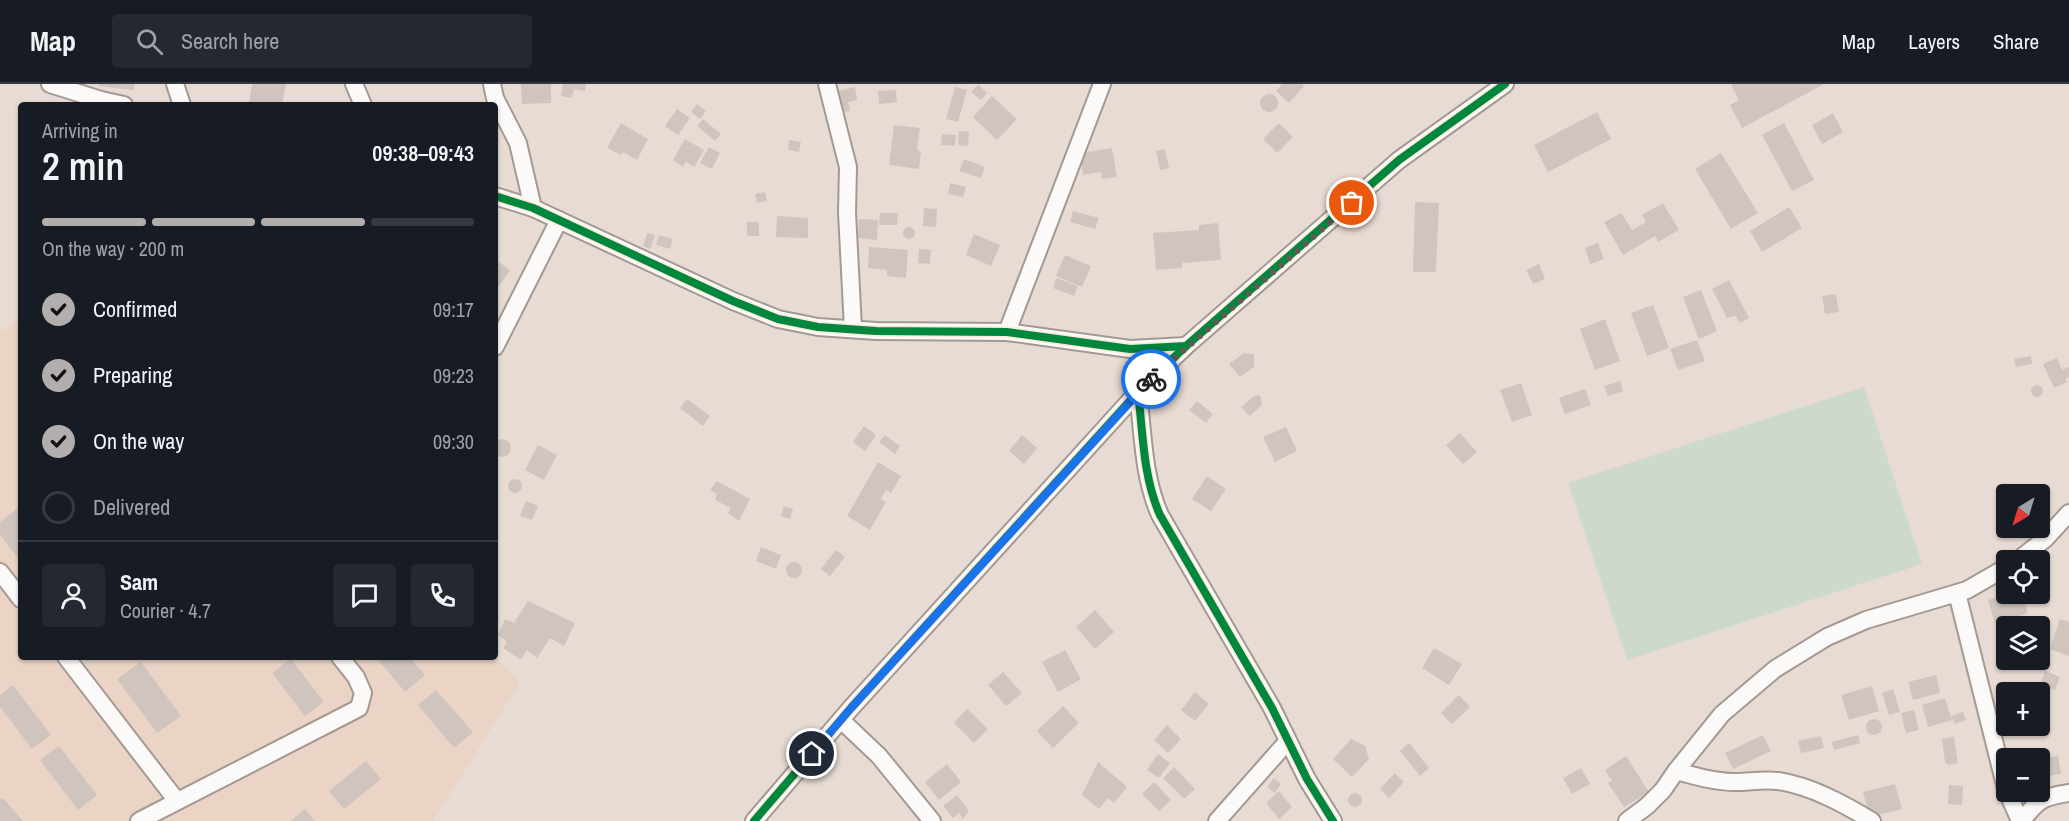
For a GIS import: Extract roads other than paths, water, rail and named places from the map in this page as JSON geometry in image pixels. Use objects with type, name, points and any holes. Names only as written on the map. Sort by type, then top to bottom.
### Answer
[{"type":"street","points":[[50,84],[110,102]]},
{"type":"street","points":[[175,84],[181,102]]},
{"type":"street","points":[[354,84],[362,102]]},
{"type":"street","points":[[492,84],[497,102]]},
{"type":"street","points":[[827,84],[848,167],[847,212],[853,329]]},
{"type":"street","points":[[1007,332],[1102,84]]},
{"type":"street","points":[[754,821],[841,720],[1138,392],[1186,346],[1400,160],[1505,84]]},
{"type":"street","points":[[498,104],[518,143],[533,208]]},
{"type":"street","points":[[498,197],[533,208],[733,301],[778,319],[818,327],[853,329],[1007,332],[1130,349],[1186,346]]},
{"type":"street","points":[[498,341],[559,220]]},
{"type":"street","points":[[1138,392],[1152,496],[1160,515],[1272,708],[1287,742],[1333,821]]},
{"type":"street","points":[[2031,550],[2045,539],[2069,513]]},
{"type":"street","points":[[0,572],[18,595]]},
{"type":"street","points":[[1627,821],[1663,790],[1722,714],[1775,669],[1827,637],[1866,620],[1966,590],[1996,573]]},
{"type":"street","points":[[1957,593],[2006,789],[2021,821],[2032,807],[2047,796],[2069,793]]},
{"type":"street","points":[[68,660],[177,801]]},
{"type":"street","points":[[139,821],[359,708],[363,693],[356,677],[342,660]]},
{"type":"street","points":[[841,720],[879,756],[932,821]]},
{"type":"street","points":[[1216,821],[1287,742]]},
{"type":"street","points":[[1676,771],[1710,780],[1775,781],[1791,784],[1846,806],[1872,821]]}]
